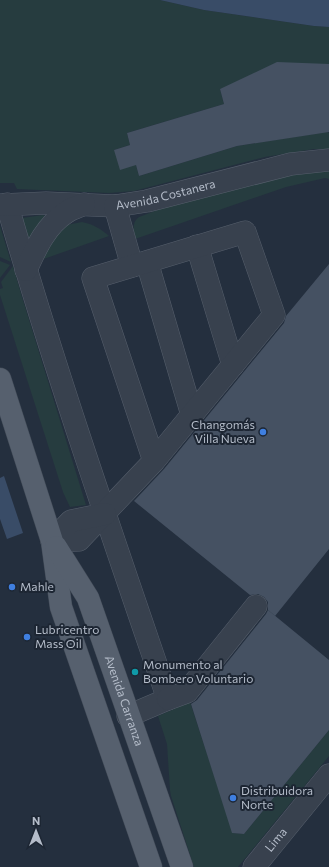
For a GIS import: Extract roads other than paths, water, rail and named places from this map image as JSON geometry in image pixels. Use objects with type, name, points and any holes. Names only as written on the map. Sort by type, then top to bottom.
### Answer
[{"type":"main road","name":"Avenida Carranza","points":[[0,379],[52,541],[61,607],[151,867]]},
{"type":"main road","name":"Avenida Carranza","points":[[52,541],[88,598],[182,867]]},
{"type":"street","name":"Avenida Costanera","points":[[4,204],[46,203],[115,206],[147,201],[290,164],[329,160]]},
{"type":"street","points":[[4,204],[83,451],[168,699]]},
{"type":"street","points":[[26,270],[38,244],[50,227],[67,211],[84,204]]},
{"type":"street","points":[[115,206],[139,264],[192,415]]},
{"type":"street","points":[[52,541],[71,521],[105,514],[154,461],[274,315],[245,232],[93,278],[154,461]]},
{"type":"street","points":[[197,246],[233,365]]},
{"type":"street","points":[[128,716],[187,692],[256,606]]},
{"type":"street","name":"Lima","points":[[254,867],[329,776]]},
{"type":"water","points":[[160,0],[329,0],[329,27],[204,10]]},
{"type":"water","points":[[4,476],[23,533],[7,539],[0,519],[0,478]]},
{"type":"place","name":"Changomás Villa Nueva","points":[[263,432]]},
{"type":"place","name":"Mahle","points":[[12,587]]},
{"type":"place","name":"Lubricentro Mass Oil","points":[[27,637]]},
{"type":"place","name":"Monumento al Bombero Voluntario","points":[[135,672]]},
{"type":"place","name":"Distribuidora Norte","points":[[233,798]]}]
